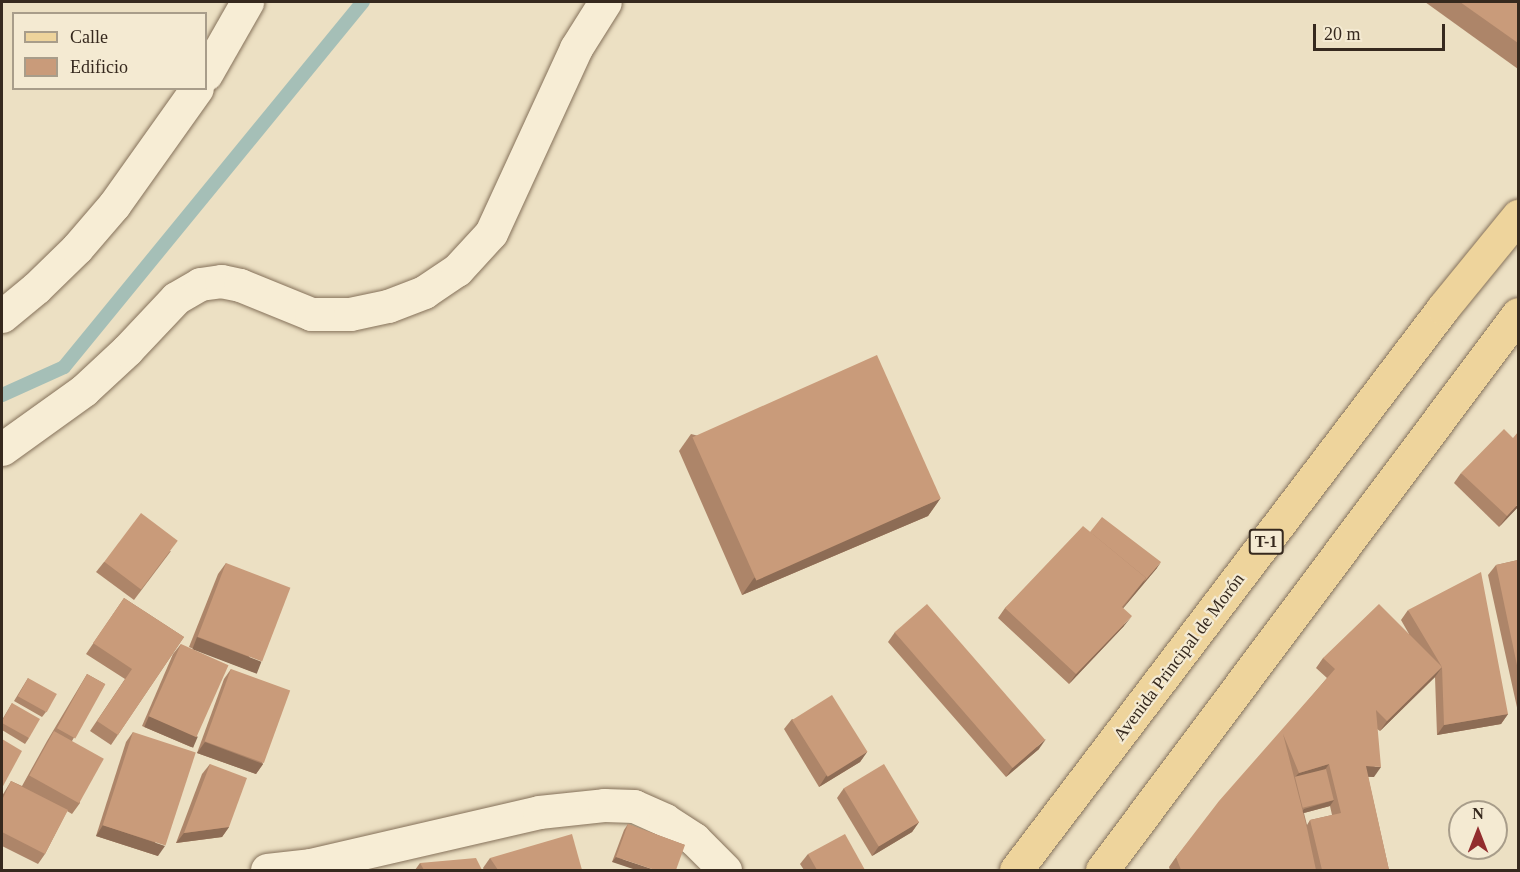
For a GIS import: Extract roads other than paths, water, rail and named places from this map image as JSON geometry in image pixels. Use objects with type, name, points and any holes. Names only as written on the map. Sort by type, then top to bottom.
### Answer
[{"type":"main road","name":"Avenida Principal de Morón","points":[[1017,870],[1436,317],[1518,216]]},
{"type":"main road","points":[[1102,870],[1518,314]]},
{"type":"street","points":[[207,72],[247,2]]},
{"type":"street","points":[[2,449],[84,390],[127,350],[176,298],[187,290],[221,281],[240,285],[311,315],[350,314],[388,306],[424,292],[458,270],[491,233],[576,48],[605,2]]},
{"type":"street","points":[[2,316],[36,288],[92,231],[134,178],[196,90]]},
{"type":"street","points":[[267,870],[310,865],[539,812],[604,805],[634,806],[664,820],[694,839],[725,870]]},
{"type":"waterway","points":[[2,395],[64,367],[363,2]]}]
